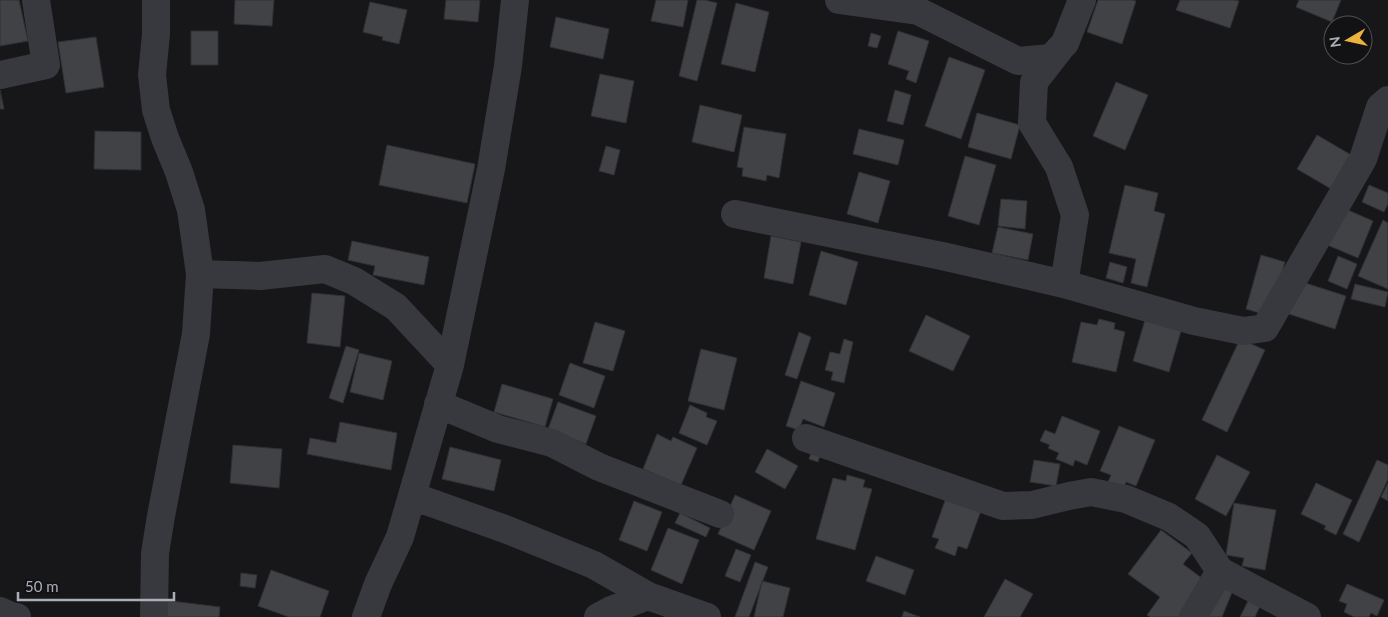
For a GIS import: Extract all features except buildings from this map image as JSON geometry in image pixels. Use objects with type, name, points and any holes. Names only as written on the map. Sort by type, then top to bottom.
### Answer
[{"type":"street","points":[[0,75],[46,65],[36,0]]},
{"type":"street","points":[[154,617],[155,553],[160,516],[196,334],[200,274],[191,210],[156,110],[152,75],[156,34],[156,0]]},
{"type":"street","points":[[366,617],[378,584],[400,537],[450,365],[491,169],[508,66],[515,0]]},
{"type":"street","points":[[839,0],[918,11],[1018,61],[1051,58],[1065,43]]},
{"type":"street","points":[[1064,284],[1075,215],[1059,167],[1032,123],[1034,82],[1065,43],[1082,0]]},
{"type":"street","points":[[735,214],[942,256],[1064,284],[1194,322],[1243,331],[1265,328],[1363,159],[1380,107],[1388,100]]},
{"type":"street","points":[[200,274],[260,276],[325,269],[354,281],[396,307],[450,365]]},
{"type":"street","points":[[438,404],[498,429],[552,444],[599,467],[720,514]]},
{"type":"street","points":[[806,438],[1002,506],[1032,506],[1091,492],[1126,499],[1169,517],[1197,536],[1220,571],[1307,617]]},
{"type":"street","points":[[412,496],[506,529],[594,565],[648,596],[707,617]]},
{"type":"street","points":[[1193,617],[1220,571]]},
{"type":"street","points":[[598,617],[648,596]]},
{"type":"street","points":[[0,611],[17,617]]}]
